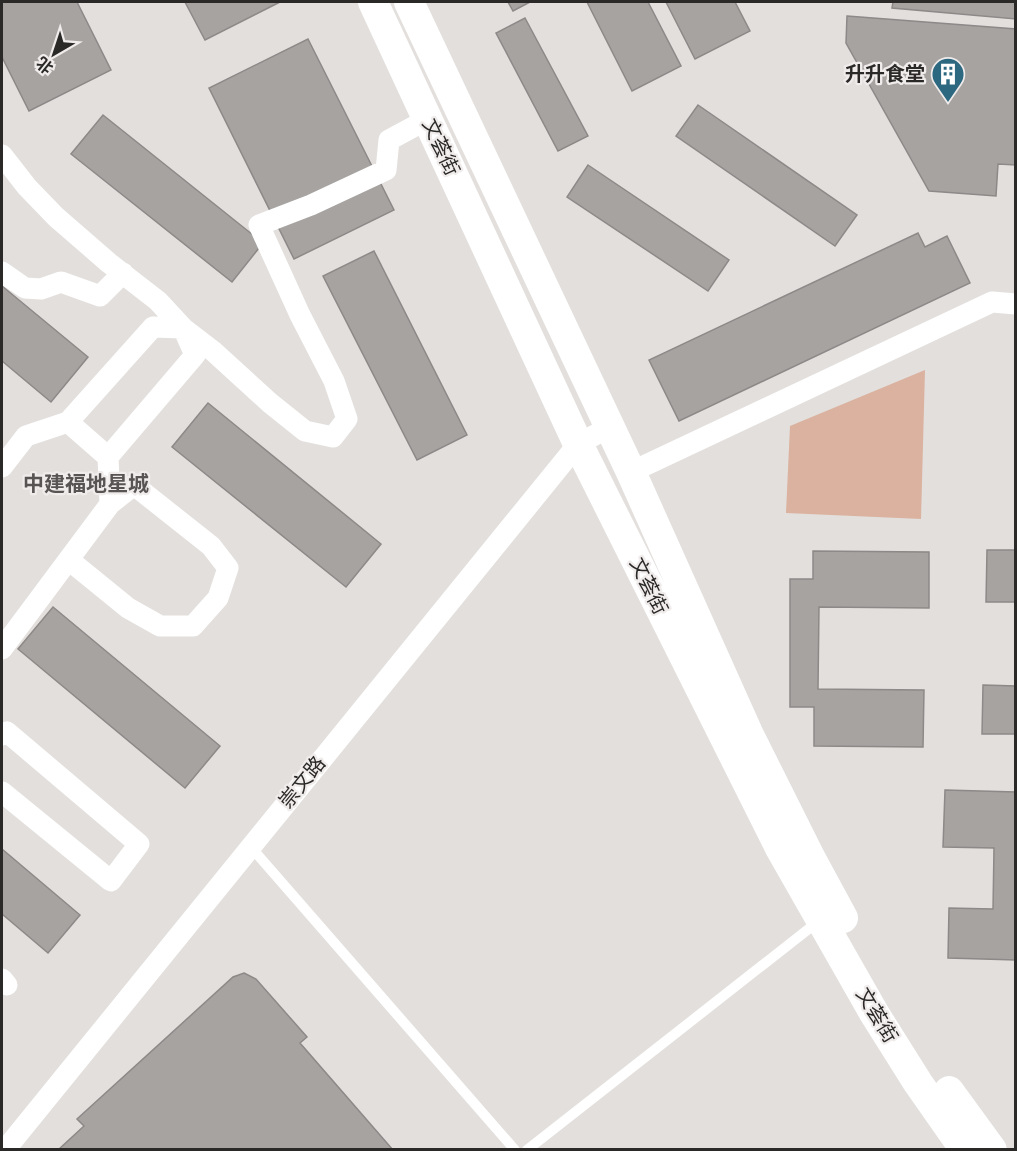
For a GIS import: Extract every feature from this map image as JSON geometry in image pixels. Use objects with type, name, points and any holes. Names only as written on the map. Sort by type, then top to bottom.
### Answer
[{"type":"main road","name":"文荟街","points":[[373,2],[578,444],[780,848],[880,1023],[964,1149]]},
{"type":"main road","name":"文荟街","points":[[409,2],[632,472],[748,733],[811,859],[879,984],[927,1059],[992,1149]]},
{"type":"street","points":[[2,155],[27,187],[56,218],[158,301],[183,328],[213,351],[270,403],[305,431],[333,437],[346,419],[334,381],[300,315],[259,225],[311,205],[386,170],[389,140],[428,119]]},
{"type":"street","points":[[2,272],[25,288],[41,289],[61,282],[100,296],[123,273]]},
{"type":"street","points":[[632,472],[992,302],[1016,304]]},
{"type":"street","points":[[2,467],[26,436],[68,422],[153,327],[183,328]]},
{"type":"street","points":[[111,504],[108,457],[195,355],[183,328]]},
{"type":"street","points":[[68,422],[108,457]]},
{"type":"street","name":"崇文路","points":[[5,1149],[578,444],[610,427]]},
{"type":"street","points":[[2,649],[111,504],[134,485],[211,546],[228,568],[218,598],[193,626],[160,626],[128,608],[69,560]]},
{"type":"street","points":[[2,735],[7,732],[139,844],[111,882],[2,792]]},
{"type":"lane","points":[[250,846],[515,1149]]},
{"type":"lane","points":[[527,1149],[820,919]]},
{"type":"shaded area","points":[[925,370],[921,519],[786,513],[790,426]]},
{"type":"building","points":[[2,2],[77,2],[111,70],[29,111],[2,57]]},
{"type":"building","points":[[185,2],[280,2],[205,40]]},
{"type":"building","points":[[508,2],[530,2],[513,11]]},
{"type":"building","points":[[587,2],[648,2],[681,66],[632,91]]},
{"type":"building","points":[[666,2],[735,2],[750,31],[695,59]]},
{"type":"building","points":[[893,2],[1016,2],[1016,19],[892,8]]},
{"type":"building","name":"升升食堂","points":[[847,16],[1016,29],[1016,165],[998,164],[996,196],[929,191],[846,43]]},
{"type":"building","points":[[525,18],[588,136],[558,151],[496,33]]},
{"type":"building","points":[[308,39],[394,210],[294,259],[209,88]]},
{"type":"building","points":[[698,105],[857,215],[835,246],[676,136]]},
{"type":"building","points":[[103,115],[263,243],[232,282],[71,154]]},
{"type":"building","points":[[588,165],[729,260],[708,291],[567,197]]},
{"type":"building","points":[[918,233],[925,247],[947,236],[970,283],[679,421],[649,360]]},
{"type":"building","points":[[374,251],[467,435],[417,460],[323,276]]},
{"type":"building","points":[[2,286],[88,357],[51,402],[2,361]]},
{"type":"building","points":[[208,403],[381,544],[346,587],[172,447]]},
{"type":"building","points":[[987,550],[1016,550],[1016,602],[986,602]]},
{"type":"building","points":[[813,551],[929,552],[929,608],[819,607],[818,689],[924,690],[923,747],[814,746],[814,707],[790,707],[790,579],[813,579]]},
{"type":"building","points":[[53,607],[220,746],[185,788],[18,649]]},
{"type":"building","points":[[983,685],[1016,686],[1016,734],[982,734]]},
{"type":"building","points":[[945,790],[1016,792],[1016,960],[948,958],[949,908],[993,909],[994,848],[943,847]]},
{"type":"building","points":[[2,849],[80,915],[48,953],[2,914]]},
{"type":"building","points":[[244,973],[256,979],[307,1037],[300,1043],[393,1150],[58,1150],[84,1126],[77,1119],[233,977]]},
{"type":"place","name":"升升食堂","points":[[948,103]]},
{"type":"district","name":"中建福地星城","points":[[86,483]]}]
